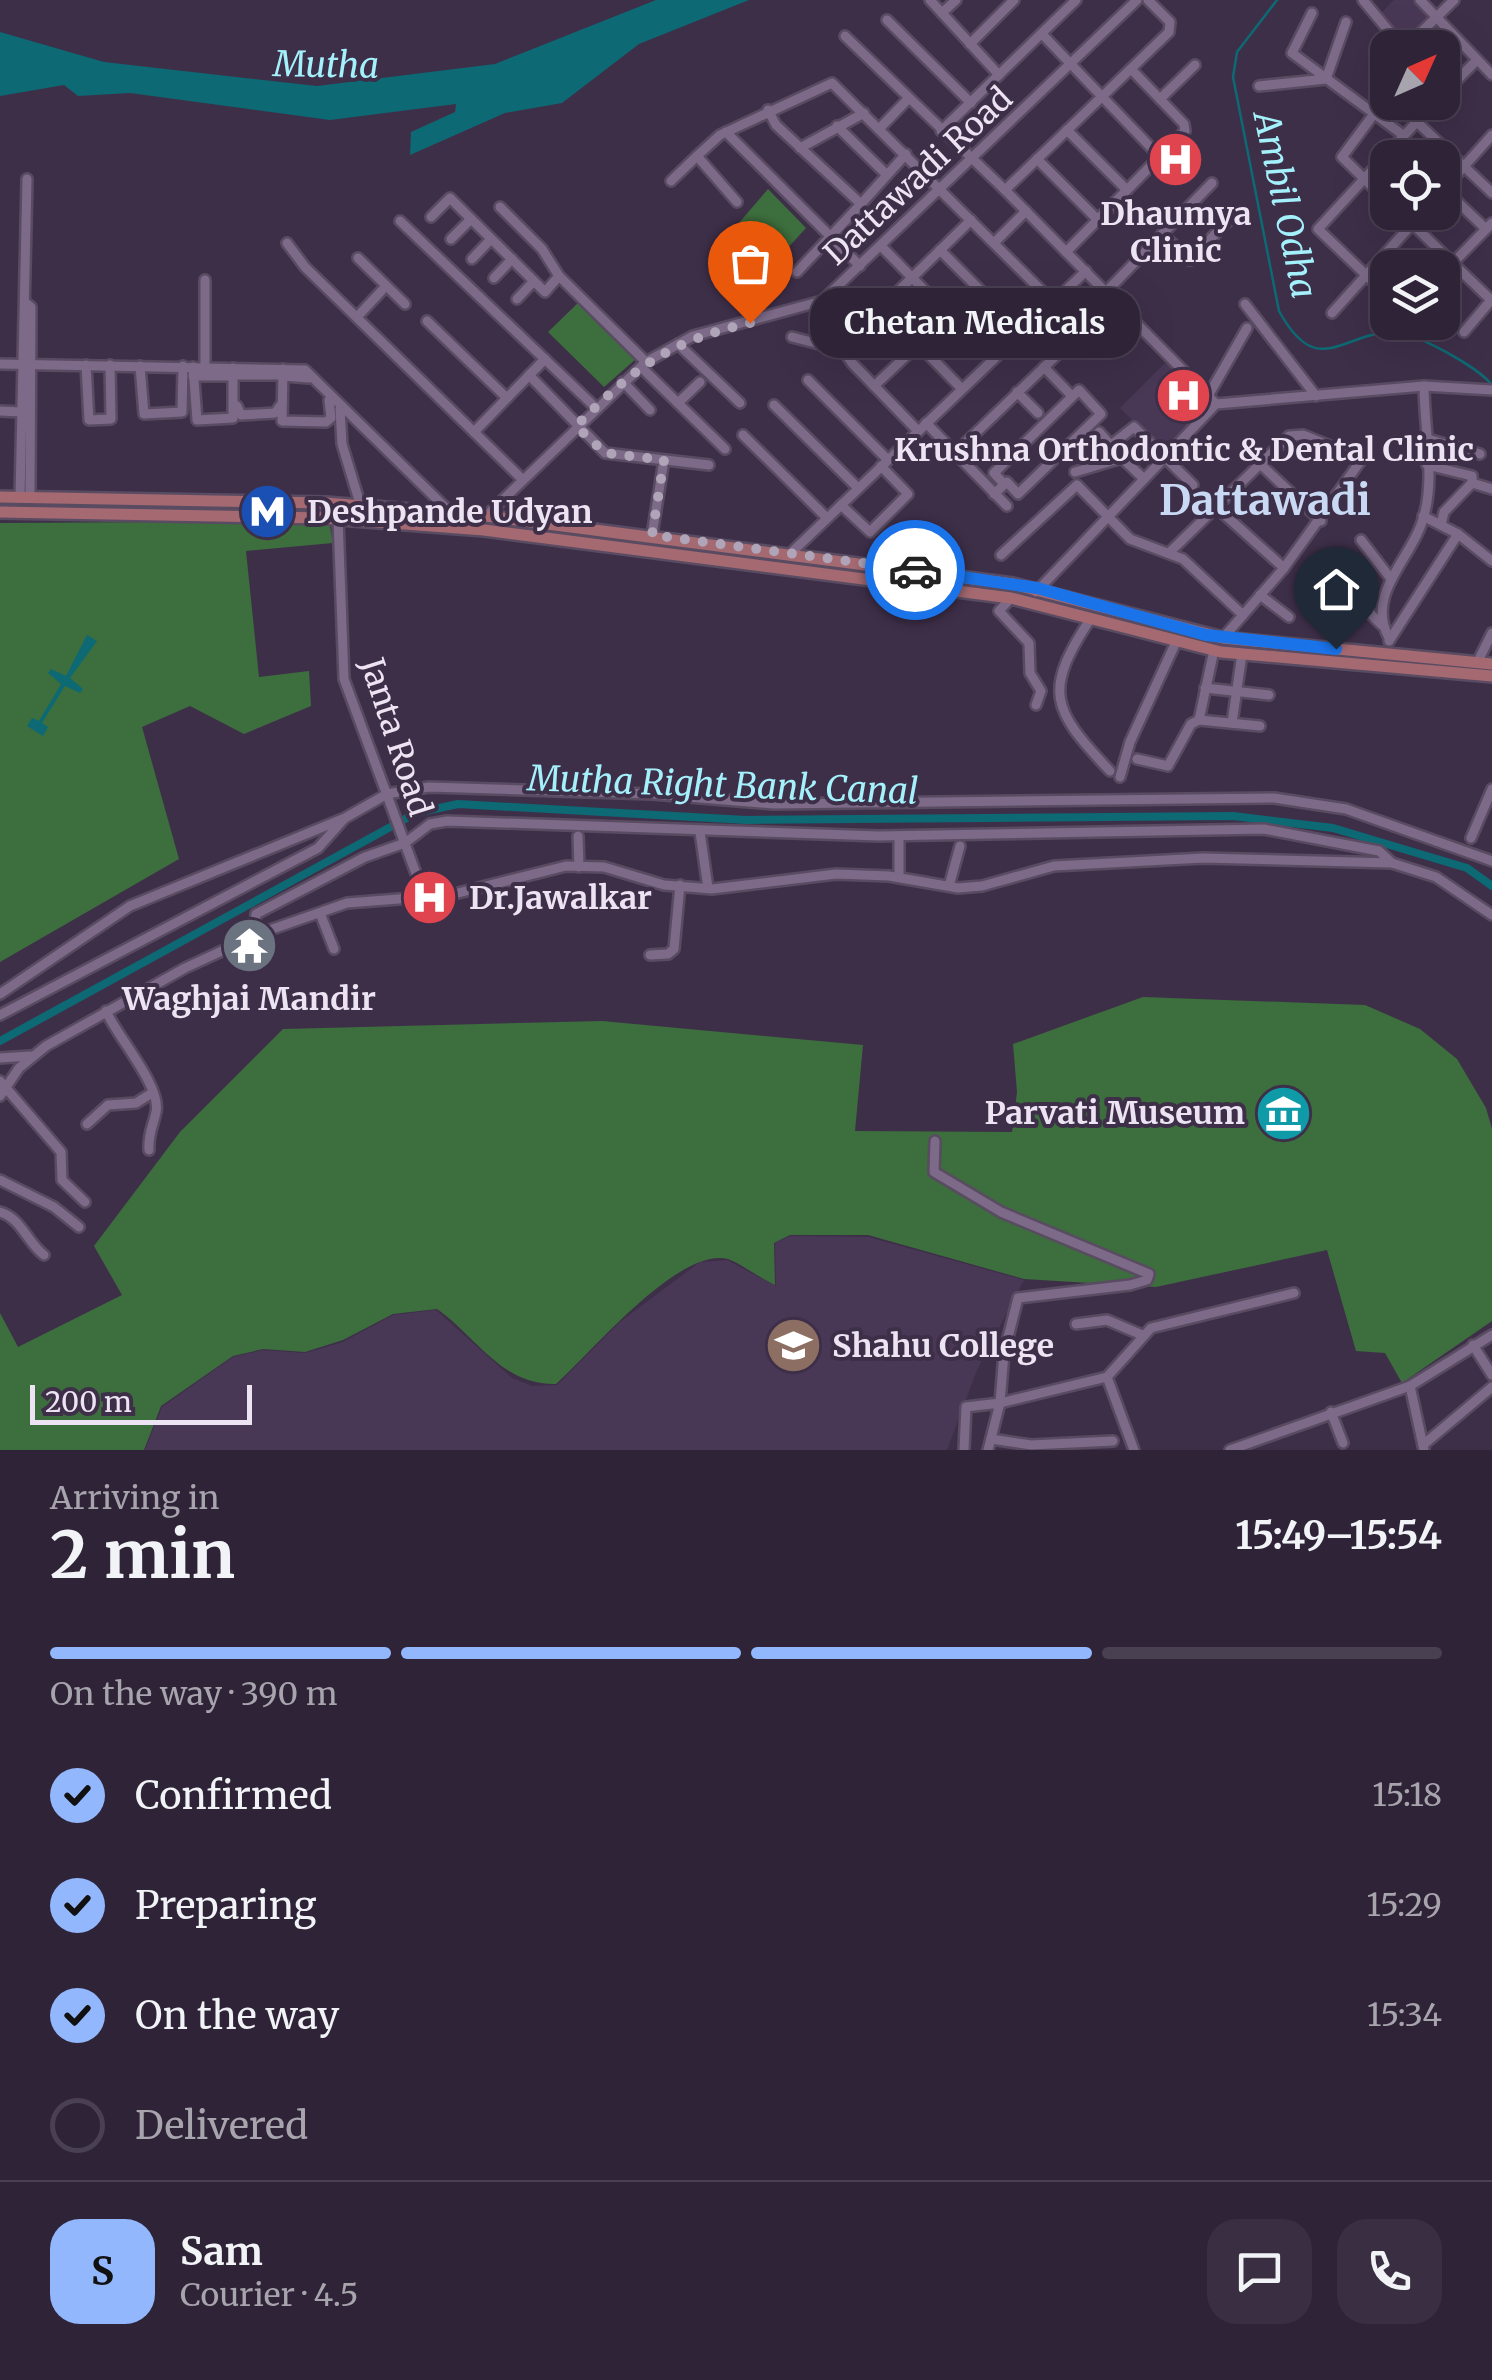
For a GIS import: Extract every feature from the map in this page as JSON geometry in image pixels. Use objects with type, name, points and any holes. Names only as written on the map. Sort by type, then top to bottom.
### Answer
[{"type":"main road","points":[[0,497],[361,506],[652,535],[1037,588],[1224,638],[1492,676]]},
{"type":"main road","points":[[24,497],[24,512]]},
{"type":"main road","points":[[0,512],[338,518],[484,530],[1011,598],[1176,642],[1242,654],[1492,664]]},
{"type":"street","points":[[930,0],[999,75]]},
{"type":"street","points":[[942,13],[956,0]]},
{"type":"street","points":[[970,44],[1014,0]]},
{"type":"street","points":[[941,132],[1076,0]]},
{"type":"street","name":"Dattawadi Road","points":[[486,516],[643,364],[678,344],[822,301],[1137,0]]},
{"type":"street","points":[[1005,190],[1172,27],[1148,0]]},
{"type":"street","points":[[1363,0],[1389,30]]},
{"type":"street","points":[[1420,0],[1492,75]]},
{"type":"street","points":[[1423,30],[1454,0]]},
{"type":"street","points":[[1312,13],[1292,54],[1370,111]]},
{"type":"street","points":[[888,20],[970,103]]},
{"type":"street","points":[[1326,78],[1346,22]]},
{"type":"street","points":[[1042,34],[1160,157]]},
{"type":"street","points":[[844,36],[1005,190],[1216,404]]},
{"type":"street","points":[[1460,76],[1477,60]]},
{"type":"street","points":[[1160,99],[1195,65]]},
{"type":"street","points":[[1066,252],[1186,127],[1131,68]]},
{"type":"street","points":[[1260,86],[1326,78]]},
{"type":"street","points":[[670,181],[726,132],[832,83],[972,220],[1076,333]]},
{"type":"street","points":[[880,129],[908,99]]},
{"type":"street","points":[[768,110],[776,125],[861,204]]},
{"type":"street","points":[[800,148],[864,113]]},
{"type":"street","points":[[1370,119],[1342,153],[1370,185]]},
{"type":"street","points":[[1382,120],[1402,135]]},
{"type":"street","points":[[1370,280],[1318,230],[1417,122],[1492,194]]},
{"type":"street","points":[[837,126],[886,174]]},
{"type":"street","points":[[1068,130],[1127,190]]},
{"type":"street","points":[[726,132],[860,266]]},
{"type":"street","points":[[1460,171],[1492,135]]},
{"type":"street","points":[[797,272],[906,154]]},
{"type":"street","points":[[697,156],[737,202]]},
{"type":"street","points":[[1037,159],[1098,220]]},
{"type":"street","points":[[24,497],[31,307],[26,303],[27,179]]},
{"type":"street","points":[[1106,292],[1212,183]]},
{"type":"street","points":[[430,217],[450,198],[545,292],[559,276]]},
{"type":"street","points":[[1460,203],[1489,226],[1460,257]]},
{"type":"street","points":[[500,206],[542,249],[559,276],[726,449]]},
{"type":"street","points":[[994,243],[1026,211]]},
{"type":"street","points":[[452,240],[471,219]]},
{"type":"street","points":[[962,389],[882,307],[972,220]]},
{"type":"street","points":[[1162,234],[1190,260],[1228,221]]},
{"type":"street","points":[[400,222],[595,407]]},
{"type":"street","points":[[1332,312],[1408,230]]},
{"type":"street","points":[[1419,230],[1440,250]]},
{"type":"street","points":[[472,260],[491,239]]},
{"type":"street","points":[[287,242],[357,317],[522,479]]},
{"type":"street","points":[[881,246],[994,360]]},
{"type":"street","points":[[940,250],[1022,332]]},
{"type":"street","points":[[358,258],[405,304]]},
{"type":"street","points":[[494,278],[512,260]]},
{"type":"street","points":[[1460,270],[1492,300],[1464,332]]},
{"type":"street","points":[[790,553],[1086,271]]},
{"type":"street","points":[[205,280],[205,367]]},
{"type":"street","points":[[517,299],[534,281]]},
{"type":"street","points":[[357,317],[386,286]]},
{"type":"street","points":[[1245,304],[1316,396]]},
{"type":"street","points":[[427,320],[507,398]]},
{"type":"street","points":[[1208,396],[1247,328]]},
{"type":"street","points":[[792,337],[823,345],[837,341],[874,386],[955,453],[1006,506]]},
{"type":"street","points":[[678,344],[740,403]]},
{"type":"street","points":[[874,386],[919,344]]},
{"type":"street","points":[[955,453],[1060,350]]},
{"type":"street","points":[[474,432],[545,359]]},
{"type":"street","points":[[0,364],[27,364],[111,377]]},
{"type":"street","points":[[24,497],[21,412],[27,364]]},
{"type":"street","points":[[86,371],[89,420],[112,420],[113,366]]},
{"type":"street","points":[[113,366],[115,413]]},
{"type":"street","points":[[139,366],[144,414],[182,412],[189,370]]},
{"type":"street","points":[[86,371],[139,366],[314,375],[340,409],[452,514]]},
{"type":"street","points":[[138,413],[139,366]]},
{"type":"street","points":[[189,370],[205,367],[235,371]]},
{"type":"street","points":[[1044,367],[1070,394]]},
{"type":"street","points":[[189,370],[197,420],[233,418],[235,371]]},
{"type":"street","points":[[235,371],[237,410],[242,415],[278,412],[282,372]]},
{"type":"street","points":[[282,372],[311,380],[331,404],[328,421],[282,421],[282,372]]},
{"type":"street","points":[[529,375],[605,453],[709,466]]},
{"type":"street","points":[[808,380],[908,494],[870,532],[841,505]]},
{"type":"street","points":[[623,382],[650,410]]},
{"type":"street","points":[[678,403],[700,382]]},
{"type":"street","points":[[1382,625],[1384,591],[1423,516],[1428,488],[1424,386]]},
{"type":"street","points":[[1034,602],[1037,588],[1216,404],[1424,386],[1492,390]]},
{"type":"street","points":[[1080,390],[1101,414],[1018,494],[1004,484],[994,473],[1080,390]]},
{"type":"street","points":[[1018,392],[1038,413]]},
{"type":"street","points":[[774,405],[858,488]]},
{"type":"street","points":[[340,409],[342,444],[361,506]]},
{"type":"street","points":[[0,411],[21,412]]},
{"type":"street","points":[[1111,445],[1134,427],[1192,485]]},
{"type":"street","points":[[1099,432],[1144,478]]},
{"type":"street","points":[[1170,552],[1289,436],[1304,435],[1362,459],[1284,568],[1224,638]]},
{"type":"street","points":[[743,436],[827,518]]},
{"type":"street","points":[[1424,438],[1480,454]]},
{"type":"street","points":[[1075,472],[1122,458],[1150,443]]},
{"type":"street","points":[[652,535],[664,460]]},
{"type":"street","points":[[1258,463],[1320,521]]},
{"type":"street","points":[[1426,465],[1472,476],[1472,482],[1444,512],[1441,525]]},
{"type":"street","points":[[1472,482],[1492,490]]},
{"type":"street","points":[[994,494],[1004,484]]},
{"type":"street","points":[[1001,556],[1074,485],[1130,538],[1183,559],[1243,615]]},
{"type":"street","points":[[1216,506],[1284,568]]},
{"type":"street","points":[[484,530],[486,516]]},
{"type":"street","points":[[1423,516],[1458,534],[1492,562]]},
{"type":"street","name":"Janta Road","points":[[254,936],[256,914],[404,840],[344,680],[338,518]]},
{"type":"street","points":[[1378,657],[1458,534]]},
{"type":"street","points":[[1361,540],[1391,579]]},
{"type":"street","points":[[1340,585],[1352,592],[1389,638]]},
{"type":"street","points":[[1260,595],[1289,617]]},
{"type":"street","points":[[1011,598],[999,611],[1028,642],[1030,673],[1040,692],[1036,705]]},
{"type":"street","points":[[1090,618],[1061,666],[1060,694],[1074,730],[1115,774],[1176,642]]},
{"type":"street","points":[[1477,663],[1492,633]]},
{"type":"street","points":[[1199,720],[1214,650]]},
{"type":"street","points":[[1232,723],[1242,654]]},
{"type":"street","points":[[1206,688],[1269,695]]},
{"type":"street","points":[[1137,759],[1168,766],[1176,759],[1190,724],[1199,720],[1260,726]]},
{"type":"street","points":[[0,994],[130,906],[388,798],[446,785],[774,804],[989,805],[1274,798],[1346,809],[1492,861]]},
{"type":"street","points":[[1470,838],[1492,789]]},
{"type":"street","points":[[0,1015],[318,848],[345,818]]},
{"type":"street","points":[[424,895],[404,840],[430,824],[447,821],[898,836],[1264,830],[1379,851],[1392,863]]},
{"type":"street","points":[[700,832],[708,888]]},
{"type":"street","points":[[578,836],[578,867]]},
{"type":"street","points":[[898,836],[899,877]]},
{"type":"street","points":[[949,886],[960,846]]},
{"type":"street","points":[[85,1202],[62,1180],[61,1152],[2,1089],[30,1056],[106,1011],[254,936],[347,903],[450,895],[541,870],[578,867],[604,867],[680,886],[708,888],[804,875],[899,877],[949,886],[982,886],[1054,866],[1203,858],[1392,863],[1436,877],[1492,915]]},
{"type":"street","points":[[650,955],[668,954],[674,948],[680,886]]},
{"type":"street","points":[[320,913],[334,950]]},
{"type":"street","points":[[106,1011],[152,1093],[156,1112],[148,1132],[149,1150]]},
{"type":"street","points":[[0,1058],[30,1056]]},
{"type":"street","points":[[87,1124],[108,1104],[136,1102],[152,1093]]},
{"type":"street","points":[[936,1140],[934,1172],[1001,1212],[1149,1274],[1147,1280],[1130,1285],[1018,1298],[1004,1354],[1000,1403],[989,1444],[1112,1441]]},
{"type":"street","points":[[0,1180],[54,1207],[79,1227]]},
{"type":"street","points":[[0,1212],[17,1220],[25,1238],[44,1256]]},
{"type":"street","points":[[964,1450],[966,1407],[1000,1403],[1108,1377],[1151,1328],[1294,1292]]},
{"type":"street","points":[[1076,1324],[1107,1320],[1142,1335]]},
{"type":"street","points":[[1230,1450],[1410,1386],[1492,1334]]},
{"type":"street","points":[[1474,1346],[1492,1375]]},
{"type":"street","points":[[1108,1377],[1134,1450]]},
{"type":"street","points":[[1410,1386],[1424,1447],[1492,1388]]},
{"type":"street","points":[[1331,1412],[1343,1443]]},
{"type":"shaded area","points":[[656,0],[749,0],[639,44],[562,103],[505,113],[410,155],[411,132],[455,112],[456,104],[330,120],[130,93],[78,96],[64,85],[0,96],[0,32],[104,62],[317,86],[495,64]]},
{"type":"shaded area","points":[[1394,0],[1412,0],[1429,17],[1416,30],[1394,30],[1379,15]]},
{"type":"shaded area","points":[[768,189],[806,228],[774,263],[732,231]]},
{"type":"shaded area","points":[[579,302],[637,358],[604,387],[548,332]]},
{"type":"shaded area","points":[[1166,362],[1208,404],[1162,450],[1120,408]]},
{"type":"shaded area","points":[[329,521],[333,543],[246,551],[259,677],[309,671],[311,706],[244,734],[190,706],[142,727],[179,859],[0,962],[0,523]]},
{"type":"shaded area","points":[[87,635],[97,641],[70,678],[83,689],[80,693],[65,686],[42,723],[48,727],[43,736],[27,726],[32,718],[39,721],[61,684],[48,673],[51,669],[66,676]]},
{"type":"shaded area","points":[[1143,997],[1365,1005],[1420,1029],[1457,1059],[1486,1108],[1492,1129],[1492,1321],[1402,1383],[1385,1353],[1356,1351],[1327,1250],[1156,1287],[1024,1279],[868,1235],[790,1235],[774,1243],[775,1285],[728,1259],[708,1259],[685,1269],[636,1305],[556,1384],[520,1377],[505,1368],[437,1309],[393,1314],[343,1340],[305,1352],[263,1349],[233,1356],[161,1406],[144,1450],[0,1450],[0,1313],[18,1347],[122,1295],[94,1246],[180,1132],[283,1029],[602,1021],[863,1045],[855,1131],[1012,1132],[1017,1092],[1013,1044]]},
{"type":"shaded area","name":"Shahu College","points":[[790,1236],[868,1237],[1024,1280],[977,1370],[947,1450],[145,1450],[162,1407],[233,1357],[263,1350],[305,1353],[343,1342],[393,1315],[436,1310],[512,1378],[532,1386],[557,1385],[620,1322],[700,1262],[727,1260],[776,1286],[775,1243]]},
{"type":"waterway","name":"Ambil Odha","points":[[1277,0],[1237,52],[1233,77],[1279,311],[1306,344],[1330,348],[1373,335],[1401,333],[1445,351],[1492,385]]},
{"type":"waterway","name":"Mutha Right Bank Canal","points":[[0,1041],[416,813],[458,804],[746,820],[1233,816],[1333,828],[1467,868],[1492,886]]},
{"type":"way so far","points":[[750,323],[693,336],[646,362],[576,426],[605,453],[664,460],[652,535],[915,570]]},
{"type":"place","name":"Dhaumya Clinic","points":[[1176,160]]},
{"type":"place","name":"Chetan Medicals","points":[[750,323]]},
{"type":"place","name":"Krushna Orthodontic & Dental Clinic","points":[[1184,396]]},
{"type":"place","name":"Deshpande Udyan","points":[[268,512]]},
{"type":"place","name":"Dr.Jawalkar","points":[[430,898]]},
{"type":"place","name":"Waghjai Mandir","points":[[249,945]]},
{"type":"place","name":"Parvati Museum","points":[[1284,1113]]},
{"type":"place","name":"Shahu College","points":[[793,1346]]},
{"type":"district","name":"Dattawadi","points":[[1265,500]]},
{"type":"route","points":[[915,570],[1037,588],[1206,635],[1336,649]]},
{"type":"water label","name":"Mutha","points":[[326,65]]}]
